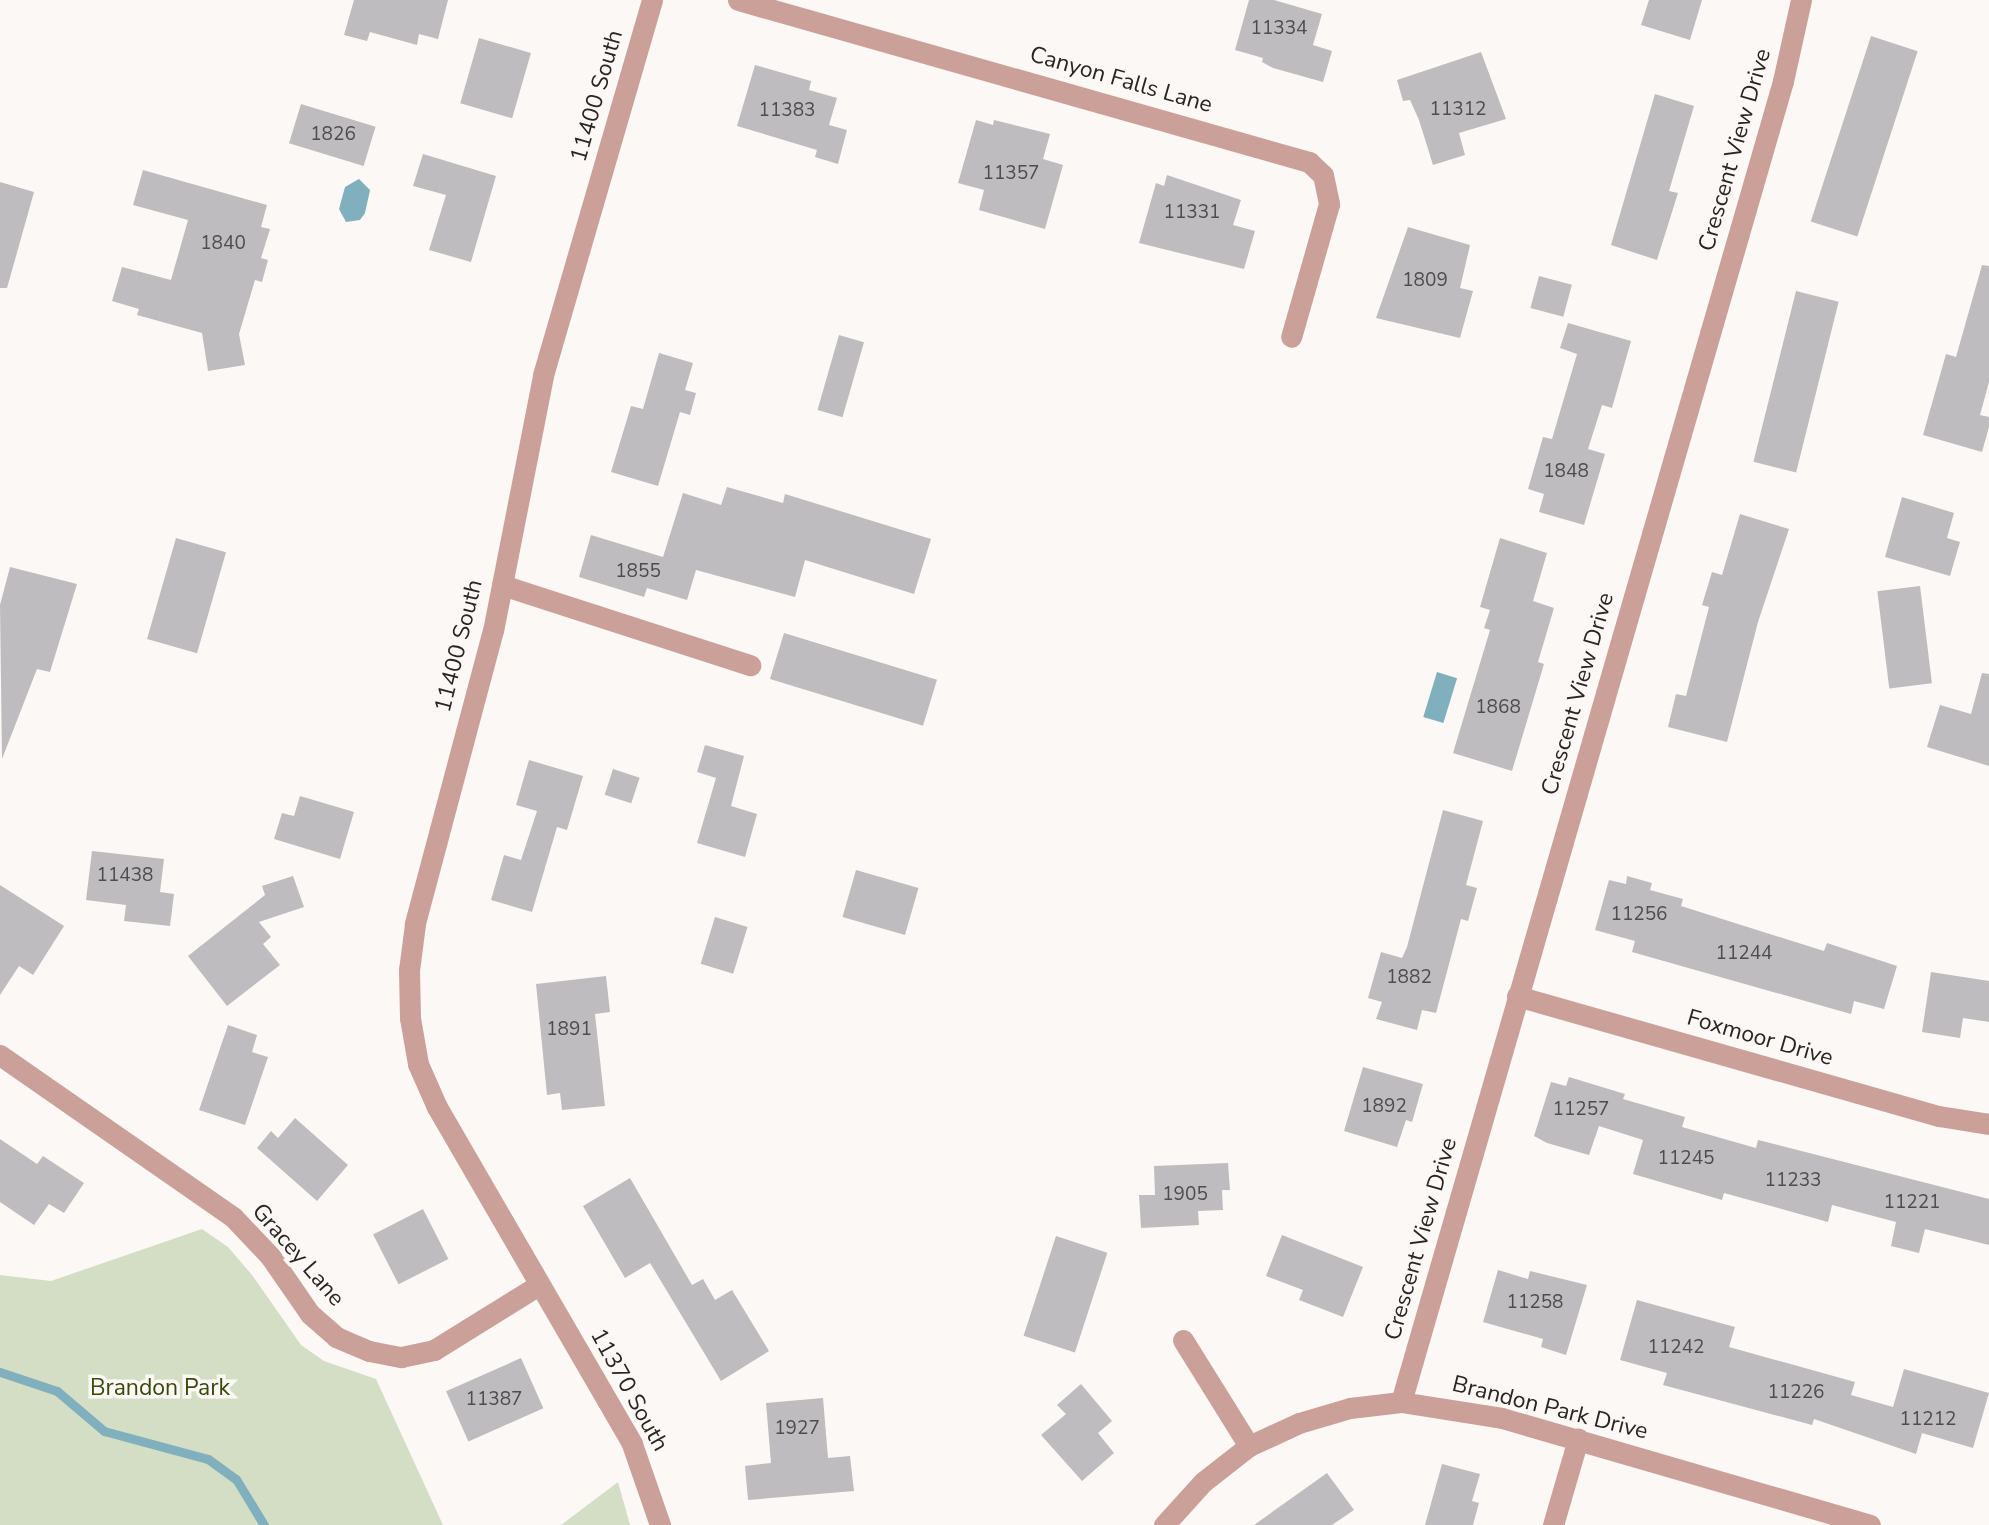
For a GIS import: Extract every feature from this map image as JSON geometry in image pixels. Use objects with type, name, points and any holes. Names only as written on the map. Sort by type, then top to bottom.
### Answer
[{"type":"street","name":"11400 South","points":[[539,1285],[437,1107],[418,1064],[410,1018],[409,971],[415,923],[502,585],[543,376],[652,0]]},
{"type":"street","name":"Canyon Falls Lane","points":[[738,0],[1309,162],[1323,175],[1329,204],[1291,337]]},
{"type":"street","name":"Crescent View Drive","points":[[1401,1402],[1783,81],[1801,0]]},
{"type":"street","points":[[502,585],[750,665]]},
{"type":"street","name":"Foxmoor Drive","points":[[1517,996],[1939,1116],[1989,1124]]},
{"type":"street","name":"Gracey Lane","points":[[0,1055],[233,1217],[270,1256],[310,1314],[336,1336],[369,1351],[401,1357],[434,1350],[539,1285]]},
{"type":"street","name":"11370 South","points":[[539,1285],[632,1444],[660,1525]]},
{"type":"street","points":[[1183,1340],[1249,1446]]},
{"type":"street","name":"Brandon Park Drive","points":[[1164,1525],[1203,1482],[1249,1446],[1299,1423],[1350,1408],[1401,1402],[1460,1408],[1578,1439],[1870,1525]]},
{"type":"street","points":[[1553,1525],[1578,1439]]},
{"type":"green space","name":"Brandon Park","points":[[202,1229],[228,1247],[252,1275],[301,1345],[324,1361],[376,1379],[443,1525],[0,1525],[0,1275],[51,1281]]},
{"type":"green space","points":[[618,1482],[630,1525],[561,1525]]},
{"type":"water","points":[[359,179],[370,190],[365,213],[360,220],[346,222],[339,209],[345,187]]},
{"type":"water","points":[[1437,672],[1457,678],[1443,723],[1423,717]]},
{"type":"building","points":[[354,0],[448,0],[438,39],[419,34],[417,45],[370,32],[367,41],[344,35]]},
{"type":"building","points":[[1249,0],[1274,0],[1322,14],[1313,45],[1332,51],[1323,82],[1273,68],[1262,62],[1263,58],[1235,50]]},
{"type":"building","points":[[1649,0],[1702,0],[1690,40],[1641,25]]},
{"type":"building","points":[[1871,36],[1918,51],[1857,237],[1811,221]]},
{"type":"building","points":[[479,38],[531,53],[512,118],[460,103]]},
{"type":"building","points":[[1481,52],[1506,119],[1459,133],[1465,155],[1433,165],[1419,120],[1410,100],[1403,101],[1397,80]]},
{"type":"building","points":[[755,65],[811,81],[809,90],[837,98],[829,125],[847,130],[838,164],[815,157],[817,150],[737,126]]},
{"type":"building","points":[[1655,94],[1694,106],[1669,191],[1678,193],[1657,260],[1611,245]]},
{"type":"building","points":[[301,104],[376,127],[364,166],[289,143]]},
{"type":"building","points":[[976,120],[993,125],[994,120],[1050,134],[1043,159],[1063,165],[1045,229],[979,210],[984,190],[958,183]]},
{"type":"building","points":[[423,154],[496,176],[471,262],[429,250],[446,195],[413,186]]},
{"type":"building","points":[[143,170],[267,205],[261,227],[270,229],[261,258],[268,260],[262,282],[255,280],[239,334],[245,365],[208,371],[202,333],[137,315],[139,309],[112,301],[122,267],[171,280],[188,220],[133,205]]},
{"type":"building","points":[[1167,175],[1241,200],[1233,225],[1255,231],[1244,269],[1139,243],[1156,183],[1164,186]]},
{"type":"building","points":[[0,182],[34,192],[7,288],[0,288]]},
{"type":"building","points":[[1408,227],[1470,245],[1460,288],[1473,291],[1460,338],[1376,318]]},
{"type":"building","points":[[1982,265],[1989,266],[1989,382],[1980,415],[1989,417],[1989,427],[1982,452],[1923,435],[1946,354],[1956,357]]},
{"type":"building","points":[[1539,276],[1572,285],[1563,317],[1530,308]]},
{"type":"building","points":[[1796,291],[1839,302],[1796,472],[1753,462]]},
{"type":"building","points":[[1568,323],[1631,341],[1612,408],[1602,405],[1588,449],[1605,454],[1584,525],[1539,512],[1544,494],[1528,489],[1543,437],[1552,439],[1577,354],[1560,348]]},
{"type":"building","points":[[839,335],[864,342],[842,417],[818,410]]},
{"type":"building","points":[[659,353],[693,363],[685,390],[696,393],[690,415],[680,412],[658,486],[611,472],[631,406],[643,409]]},
{"type":"building","points":[[727,487],[783,503],[785,494],[931,539],[914,594],[805,560],[795,597],[696,570],[687,600],[647,588],[644,597],[579,577],[591,535],[663,557],[683,493],[721,505]]},
{"type":"building","points":[[1902,497],[1954,513],[1947,538],[1960,542],[1950,576],[1885,557]]},
{"type":"building","points":[[1740,514],[1789,529],[1758,622],[1727,742],[1668,727],[1676,694],[1686,696],[1709,607],[1702,605],[1712,572],[1722,575]]},
{"type":"building","points":[[176,538],[226,552],[197,653],[147,639]]},
{"type":"building","points":[[1500,538],[1547,553],[1533,601],[1554,608],[1538,662],[1544,664],[1512,771],[1453,753],[1490,630],[1484,628],[1490,610],[1480,607]]},
{"type":"building","points":[[10,567],[77,584],[50,672],[37,669],[2,759],[0,605]]},
{"type":"building","points":[[1920,586],[1932,683],[1889,689],[1877,591]]},
{"type":"building","points":[[784,633],[937,680],[923,726],[770,679]]},
{"type":"building","points":[[1982,673],[1989,674],[1989,766],[1927,747],[1940,705],[1971,714]]},
{"type":"building","points":[[705,745],[744,756],[731,806],[757,814],[745,857],[697,843],[716,778],[697,772]]},
{"type":"building","points":[[529,760],[583,776],[567,830],[557,827],[532,912],[491,900],[504,855],[521,860],[537,811],[516,805]]},
{"type":"building","points":[[613,769],[640,778],[631,803],[605,795]]},
{"type":"building","points":[[300,796],[354,812],[340,859],[274,839],[282,813],[294,816]]},
{"type":"building","points":[[1443,810],[1483,821],[1466,885],[1477,888],[1468,921],[1461,919],[1436,1013],[1422,1010],[1417,1030],[1376,1019],[1382,1002],[1368,998],[1381,952],[1402,958],[1407,947]]},
{"type":"building","points":[[92,851],[164,859],[160,892],[174,894],[170,926],[124,921],[126,905],[86,900]]},
{"type":"building","points":[[856,870],[918,888],[905,935],[842,917]]},
{"type":"building","points":[[293,876],[304,907],[259,922],[271,937],[263,944],[280,965],[227,1006],[188,956],[265,895],[262,886]]},
{"type":"building","points":[[1627,876],[1652,883],[1650,890],[1683,899],[1681,906],[1824,951],[1827,943],[1897,966],[1884,1009],[1854,1001],[1851,1014],[1632,952],[1635,941],[1595,930],[1609,880],[1626,884]]},
{"type":"building","points":[[0,885],[64,926],[33,975],[19,966],[0,995]]},
{"type":"building","points":[[715,917],[748,927],[733,974],[701,964]]},
{"type":"building","points":[[1931,972],[1989,981],[1989,1022],[1963,1018],[1960,1038],[1922,1032]]},
{"type":"building","points":[[606,976],[610,1012],[595,1014],[605,1106],[562,1110],[560,1093],[547,1095],[536,984]]},
{"type":"building","points":[[228,1025],[257,1035],[252,1052],[268,1057],[245,1125],[199,1110]]},
{"type":"building","points":[[1363,1067],[1423,1084],[1412,1122],[1406,1120],[1397,1147],[1344,1131]]},
{"type":"building","points":[[1569,1077],[1625,1094],[1623,1099],[1685,1117],[1682,1127],[1756,1148],[1758,1140],[1989,1199],[1989,1245],[1925,1229],[1919,1253],[1891,1246],[1896,1222],[1832,1205],[1828,1222],[1724,1193],[1722,1200],[1633,1174],[1643,1140],[1599,1126],[1589,1155],[1547,1143],[1534,1136],[1551,1082],[1566,1086]]},
{"type":"building","points":[[295,1118],[348,1165],[317,1201],[257,1148],[271,1131],[278,1138]]},
{"type":"building","points":[[0,1139],[37,1164],[43,1156],[84,1183],[64,1213],[49,1204],[34,1225],[0,1202]]},
{"type":"building","points":[[1228,1163],[1230,1190],[1222,1190],[1223,1210],[1198,1211],[1199,1225],[1141,1228],[1139,1195],[1155,1195],[1154,1166]]},
{"type":"building","points":[[630,1178],[692,1285],[703,1279],[715,1300],[732,1290],[769,1351],[721,1381],[650,1263],[625,1278],[583,1206]]},
{"type":"building","points":[[423,1209],[448,1259],[399,1284],[373,1234]]},
{"type":"building","points":[[1282,1235],[1363,1267],[1343,1317],[1299,1300],[1303,1290],[1266,1276]]},
{"type":"building","points":[[1056,1236],[1107,1253],[1075,1353],[1024,1336]]},
{"type":"building","points":[[1498,1270],[1528,1279],[1530,1271],[1587,1285],[1566,1355],[1541,1347],[1543,1339],[1483,1322]]},
{"type":"building","points":[[1637,1300],[1735,1327],[1729,1347],[1855,1382],[1851,1395],[1893,1407],[1904,1369],[1989,1393],[1973,1448],[1922,1433],[1916,1454],[1814,1419],[1812,1425],[1663,1385],[1667,1373],[1620,1360]]},
{"type":"building","points":[[521,1358],[543,1408],[468,1442],[446,1391]]},
{"type":"building","points":[[1081,1384],[1112,1421],[1098,1433],[1114,1453],[1082,1481],[1041,1435],[1066,1414],[1057,1405]]},
{"type":"building","points":[[823,1398],[828,1458],[850,1456],[854,1491],[748,1500],[745,1466],[771,1463],[766,1403]]},
{"type":"building","points":[[1442,1464],[1480,1474],[1472,1501],[1479,1503],[1473,1525],[1425,1525]]},
{"type":"building","points":[[1327,1473],[1354,1510],[1332,1525],[1254,1525]]},
{"type":"waterway","points":[[0,1372],[57,1391],[104,1431],[208,1459],[236,1479],[264,1525]]}]
